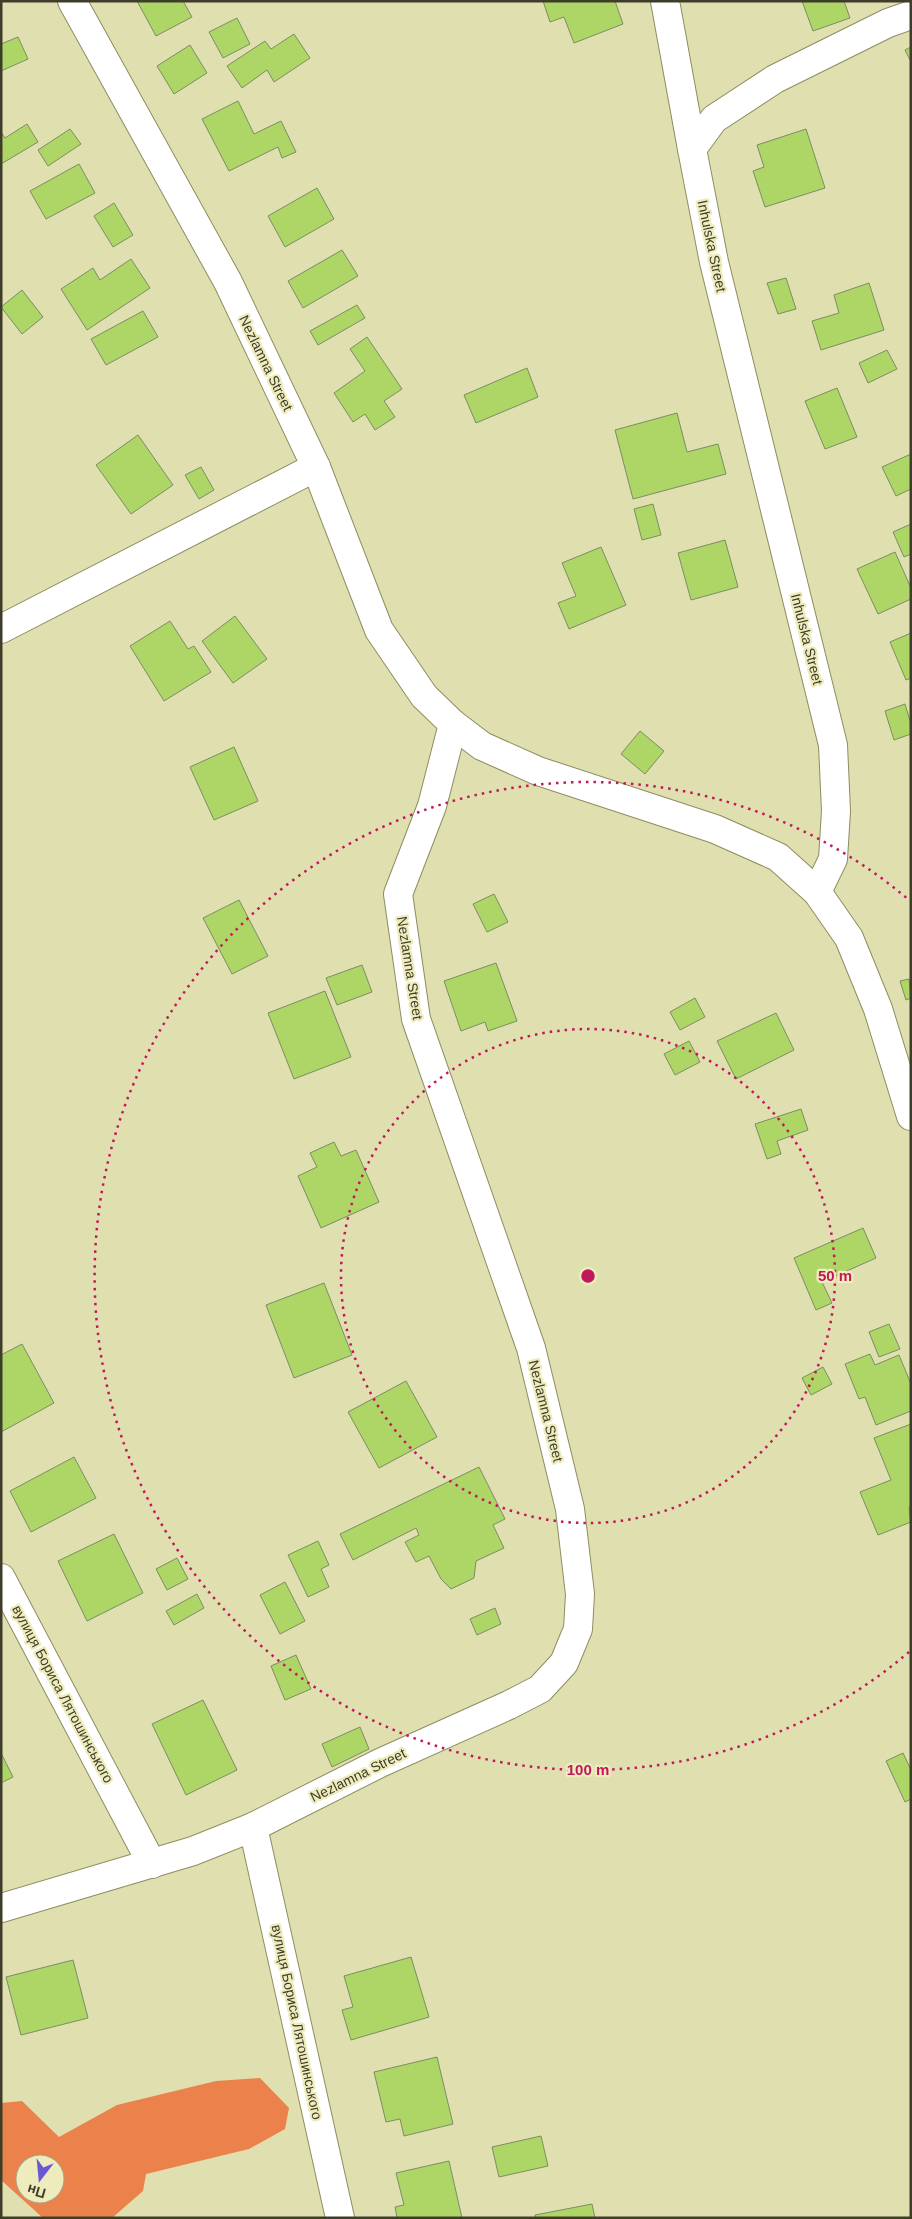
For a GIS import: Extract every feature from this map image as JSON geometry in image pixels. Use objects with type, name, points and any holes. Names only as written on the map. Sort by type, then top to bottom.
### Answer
[{"type":"street","name":"Nezlamna Street","points":[[72,1],[228,282],[316,467],[379,630],[424,696],[453,724],[482,746],[538,771],[715,829],[778,856],[817,892]]},
{"type":"street","name":"Inhulska Street","points":[[665,1],[714,262],[833,746],[836,811],[833,859],[817,892]]},
{"type":"street","points":[[692,149],[714,118],[775,79],[888,23],[911,15]]},
{"type":"street","points":[[1,629],[316,467]]},
{"type":"street","name":"Nezlamna Street","points":[[1,1908],[193,1851],[254,1827],[380,1763],[509,1706],[540,1689],[564,1662],[578,1630],[580,1594],[570,1510],[531,1348],[416,1018],[398,894],[432,806],[453,724]]},
{"type":"street","points":[[817,892],[849,938],[878,1009],[911,1116]]},
{"type":"street","name":"вулиця Бориса Лятошинського","points":[[1,1578],[152,1864]]},
{"type":"street","name":"вулиця Бориса Лятошинського","points":[[254,1827],[340,2218]]},
{"type":"shaded area","points":[[260,2078],[289,2108],[285,2129],[249,2149],[146,2174],[143,2191],[112,2218],[43,2218],[28,2204],[65,2204],[65,2154],[15,2154],[15,2193],[1,2180],[1,2103],[22,2101],[59,2137],[117,2105],[216,2081]]},
{"type":"building","points":[[137,1],[183,1],[192,17],[156,36]]},
{"type":"building","points":[[543,1],[615,1],[623,24],[574,43],[564,17],[550,22]]},
{"type":"building","points":[[802,1],[844,1],[850,18],[813,31]]},
{"type":"building","points":[[237,18],[250,44],[223,58],[209,32]]},
{"type":"building","points":[[294,34],[310,58],[274,82],[267,70],[242,88],[227,66],[265,41],[271,49]]},
{"type":"building","points":[[18,37],[28,59],[1,71],[1,44]]},
{"type":"building","points":[[190,45],[207,73],[174,94],[157,66]]},
{"type":"building","points":[[911,47],[911,62],[905,50]]},
{"type":"building","points":[[238,101],[254,134],[281,121],[296,152],[282,158],[278,147],[229,171],[202,119]]},
{"type":"building","points":[[27,124],[38,142],[1,164],[1,132],[5,138]]},
{"type":"building","points":[[70,129],[81,144],[48,166],[38,150]]},
{"type":"building","points":[[806,129],[825,188],[765,207],[753,171],[764,167],[757,145]]},
{"type":"building","points":[[79,164],[95,193],[46,219],[30,191]]},
{"type":"building","points":[[317,188],[334,219],[285,247],[268,216]]},
{"type":"building","points":[[114,203],[133,235],[113,247],[94,216]]},
{"type":"building","points":[[342,250],[358,276],[303,308],[288,281]]},
{"type":"building","points":[[131,259],[150,288],[87,330],[61,289],[93,268],[100,280]]},
{"type":"building","points":[[786,278],[796,309],[778,314],[767,283]]},
{"type":"building","points":[[869,283],[884,330],[821,350],[812,321],[839,313],[834,295]]},
{"type":"building","points":[[22,290],[43,317],[22,334],[1,307]]},
{"type":"building","points":[[357,305],[365,318],[318,345],[310,331]]},
{"type":"building","points":[[143,311],[158,337],[106,365],[91,339]]},
{"type":"building","points":[[367,337],[402,389],[384,401],[395,417],[375,430],[365,414],[353,422],[334,393],[365,371],[350,349]]},
{"type":"building","points":[[887,350],[897,369],[868,383],[859,363]]},
{"type":"building","points":[[527,368],[538,397],[476,423],[464,395]]},
{"type":"building","points":[[837,388],[857,437],[825,449],[805,401]]},
{"type":"building","points":[[677,413],[687,452],[718,444],[726,474],[633,499],[615,430]]},
{"type":"building","points":[[138,435],[173,485],[131,514],[96,465]]},
{"type":"building","points":[[911,454],[911,489],[896,496],[882,467]]},
{"type":"building","points":[[201,467],[214,490],[199,499],[185,475]]},
{"type":"building","points":[[653,504],[661,535],[642,540],[634,509]]},
{"type":"building","points":[[911,524],[911,554],[904,557],[893,532]]},
{"type":"building","points":[[725,540],[738,587],[691,600],[678,553]]},
{"type":"building","points":[[601,547],[626,605],[569,629],[558,603],[576,596],[562,563]]},
{"type":"building","points":[[895,552],[911,588],[911,599],[878,614],[857,569]]},
{"type":"building","points":[[235,616],[267,659],[233,683],[202,641]]},
{"type":"building","points":[[170,621],[188,649],[194,646],[211,672],[164,701],[130,646]]},
{"type":"building","points":[[911,633],[911,678],[906,680],[890,642]]},
{"type":"building","points":[[905,704],[911,724],[911,734],[894,740],[885,711]]},
{"type":"building","points":[[640,731],[664,751],[645,774],[621,754]]},
{"type":"building","points":[[234,747],[258,801],[214,820],[190,767]]},
{"type":"building","points":[[494,894],[508,922],[487,932],[473,904]]},
{"type":"building","points":[[239,900],[268,956],[232,974],[203,918]]},
{"type":"building","points":[[496,963],[517,1021],[488,1031],[485,1022],[461,1031],[444,981]]},
{"type":"building","points":[[362,965],[372,992],[337,1005],[326,978]]},
{"type":"building","points":[[909,979],[911,998],[906,1000],[900,981]]},
{"type":"building","points":[[325,991],[351,1057],[294,1079],[268,1013]]},
{"type":"building","points":[[695,998],[705,1017],[680,1030],[670,1012]]},
{"type":"building","points":[[776,1013],[794,1050],[736,1079],[717,1041]]},
{"type":"building","points":[[689,1041],[700,1062],[675,1075],[664,1054]]},
{"type":"building","points":[[801,1109],[808,1130],[777,1141],[781,1154],[767,1159],[755,1124]]},
{"type":"building","points":[[334,1142],[341,1156],[356,1150],[379,1202],[321,1228],[298,1176],[317,1167],[310,1153]]},
{"type":"building","points":[[863,1228],[876,1258],[822,1282],[832,1303],[816,1310],[794,1258]]},
{"type":"building","points":[[324,1283],[352,1355],[294,1378],[266,1305]]},
{"type":"building","points":[[889,1324],[900,1349],[879,1357],[869,1332]]},
{"type":"building","points":[[22,1344],[54,1403],[1,1432],[1,1355]]},
{"type":"building","points":[[870,1354],[875,1365],[899,1355],[911,1384],[911,1411],[876,1425],[865,1397],[859,1399],[845,1364]]},
{"type":"building","points":[[823,1367],[832,1384],[811,1395],[802,1378]]},
{"type":"building","points":[[406,1381],[437,1437],[379,1468],[348,1412]]},
{"type":"building","points":[[911,1424],[911,1506],[909,1507],[911,1522],[878,1535],[860,1492],[891,1480],[874,1438]]},
{"type":"building","points":[[74,1457],[96,1498],[31,1532],[10,1491]]},
{"type":"building","points":[[479,1467],[505,1519],[493,1525],[504,1548],[476,1561],[474,1578],[451,1589],[441,1579],[429,1556],[416,1562],[405,1542],[419,1535],[416,1528],[353,1560],[340,1534]]},
{"type":"building","points":[[114,1534],[143,1593],[87,1621],[58,1561]]},
{"type":"building","points":[[318,1541],[329,1565],[321,1569],[329,1587],[308,1597],[288,1555]]},
{"type":"building","points":[[177,1558],[188,1579],[167,1590],[156,1569]]},
{"type":"building","points":[[285,1582],[305,1621],[280,1634],[260,1595]]},
{"type":"building","points":[[197,1594],[204,1608],[174,1625],[166,1611]]},
{"type":"building","points":[[495,1608],[501,1624],[477,1635],[470,1619]]},
{"type":"building","points":[[296,1655],[311,1689],[285,1700],[271,1666]]},
{"type":"building","points":[[203,1700],[237,1770],[186,1795],[152,1724]]},
{"type":"building","points":[[360,1727],[369,1749],[332,1767],[322,1744]]},
{"type":"building","points":[[1,1753],[13,1777],[1,1783]]},
{"type":"building","points":[[903,1753],[911,1770],[911,1799],[905,1802],[886,1761]]},
{"type":"building","points":[[411,1957],[429,2017],[351,2040],[342,2010],[353,2007],[344,1976]]},
{"type":"building","points":[[73,1960],[88,2018],[21,2035],[6,1977]]},
{"type":"building","points":[[437,2057],[453,2124],[404,2136],[400,2119],[386,2122],[374,2072]]},
{"type":"building","points":[[541,2136],[548,2166],[499,2177],[492,2147]]},
{"type":"building","points":[[449,2161],[462,2218],[397,2218],[395,2207],[404,2205],[396,2173]]},
{"type":"building","points":[[592,2204],[595,2218],[536,2218],[535,2215]]}]
